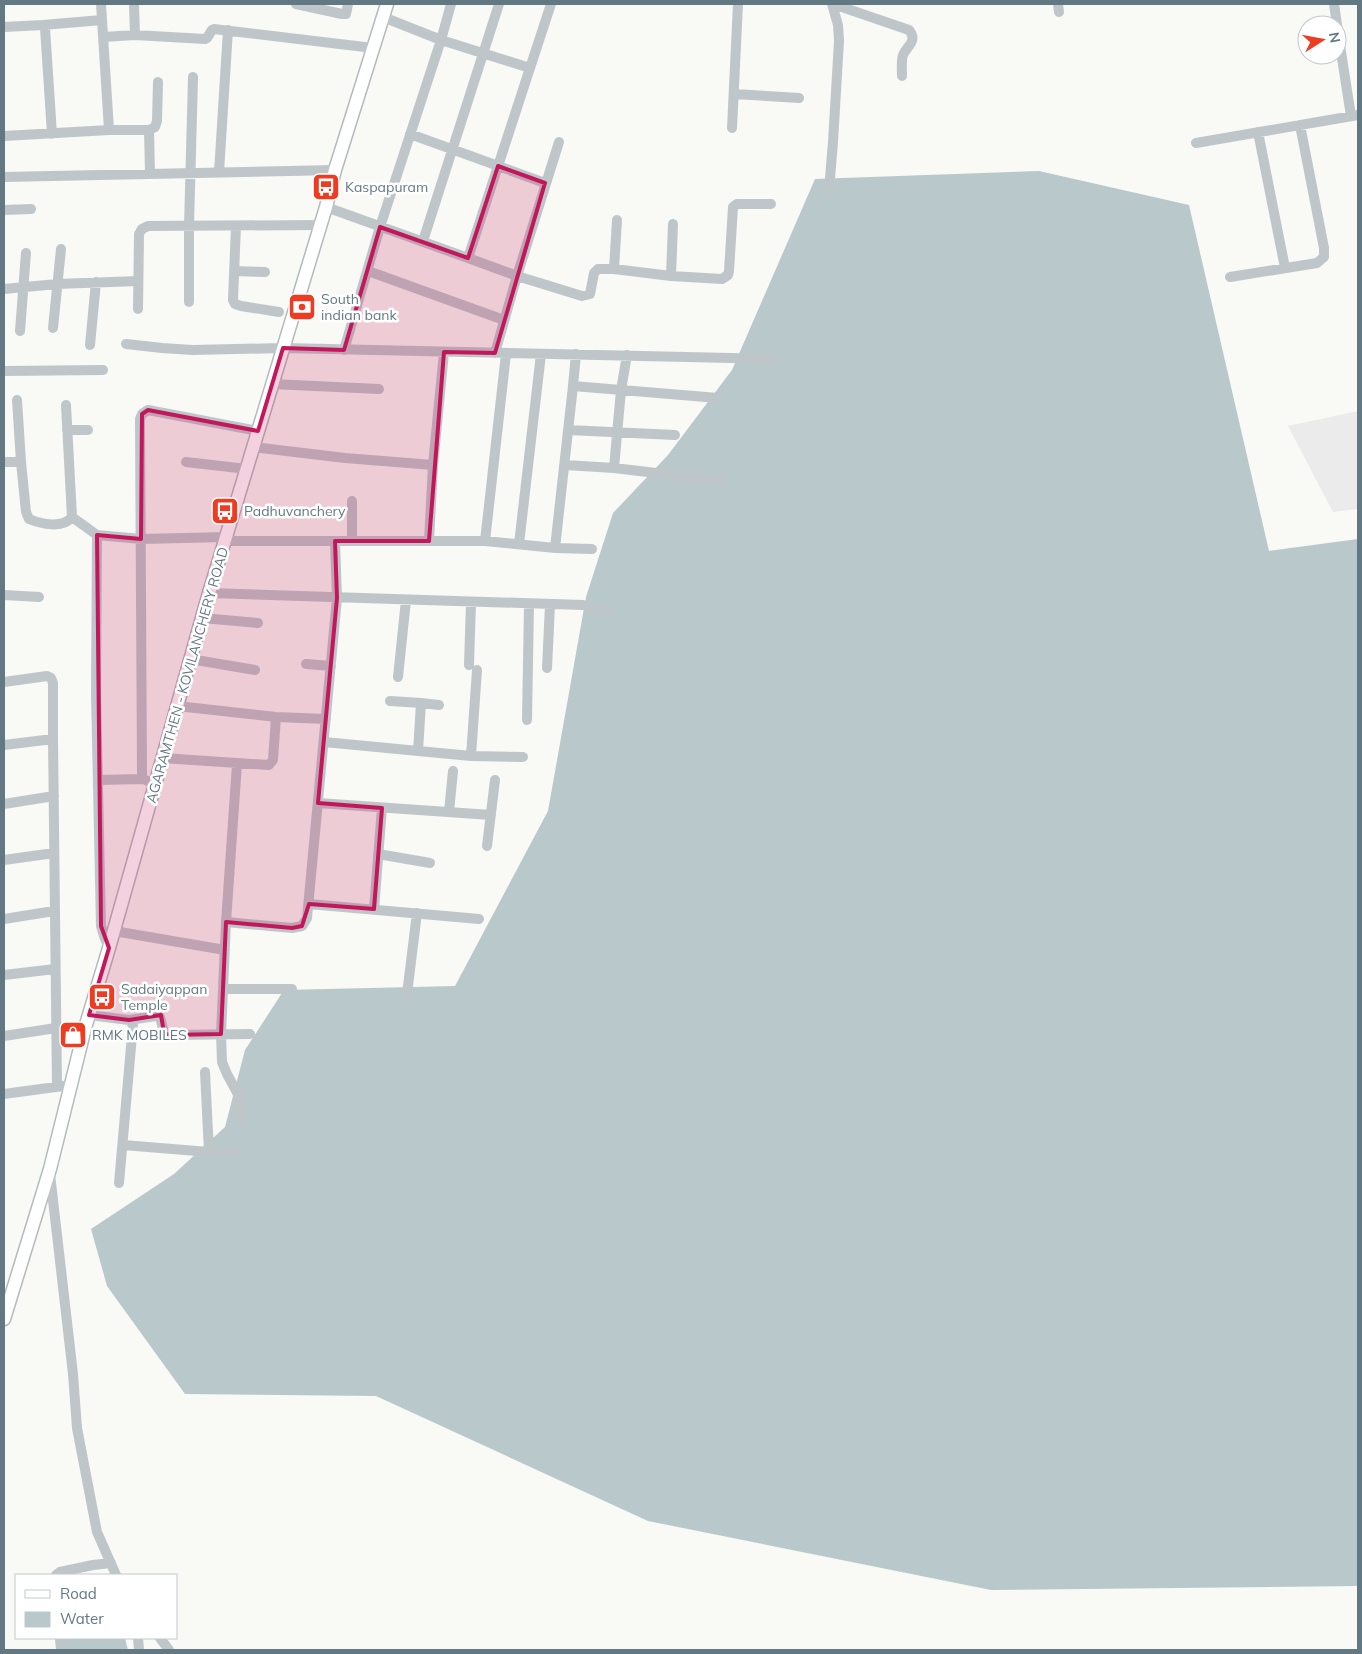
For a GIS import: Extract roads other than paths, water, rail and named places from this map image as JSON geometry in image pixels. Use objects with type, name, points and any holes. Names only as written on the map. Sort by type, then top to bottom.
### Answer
[{"type":"main road","name":"AGARAMTHEN - KOVILANCHERY ROAD","points":[[4,1319],[50,1169],[85,1028],[209,593],[326,207],[335,170],[387,4]]},
{"type":"street","points":[[101,4],[109,130]]},
{"type":"street","points":[[134,4],[135,35]]},
{"type":"street","points":[[296,4],[346,14],[348,4]]},
{"type":"street","points":[[344,350],[380,228],[451,4]]},
{"type":"street","points":[[423,241],[499,4]]},
{"type":"street","points":[[468,258],[551,4]]},
{"type":"street","points":[[732,128],[738,4]]},
{"type":"street","points":[[832,4],[909,30],[913,36],[910,47],[904,55],[902,76]]},
{"type":"street","points":[[829,190],[834,142],[838,41],[838,25],[832,4]]},
{"type":"street","points":[[383,17],[441,40],[530,68]]},
{"type":"street","points":[[4,27],[102,20]]},
{"type":"street","points":[[43,25],[47,31],[52,134]]},
{"type":"street","points":[[104,37],[135,35],[205,39],[213,29],[373,48]]},
{"type":"street","points":[[219,172],[228,30]]},
{"type":"street","points":[[1196,143],[1355,115],[1345,65]]},
{"type":"street","points":[[189,302],[193,77]]},
{"type":"street","points":[[4,136],[109,130],[149,130],[155,127],[157,121],[158,82]]},
{"type":"street","points":[[734,94],[799,98]]},
{"type":"street","points":[[1230,277],[1317,262],[1324,257],[1324,248],[1300,125]]},
{"type":"street","points":[[149,130],[150,173]]},
{"type":"street","points":[[1258,132],[1285,268]]},
{"type":"street","points":[[410,134],[545,183]]},
{"type":"street","points":[[485,541],[504,320],[516,276],[559,142]]},
{"type":"street","points":[[4,177],[335,170]]},
{"type":"street","points":[[326,207],[516,276],[587,296],[592,290],[594,272],[598,269],[718,279],[726,277],[729,271],[733,207],[737,204],[771,204]]},
{"type":"street","points":[[4,210],[31,208]]},
{"type":"street","points":[[614,269],[617,220]]},
{"type":"street","points":[[671,276],[673,224]]},
{"type":"street","points":[[138,309],[139,234],[142,228],[148,226],[320,225]]},
{"type":"street","points":[[236,226],[233,300],[235,304],[279,312]]},
{"type":"street","points":[[52,328],[61,250]]},
{"type":"street","points":[[20,331],[26,253]]},
{"type":"street","points":[[234,271],[265,272]]},
{"type":"street","points":[[368,271],[504,320]]},
{"type":"street","points":[[4,289],[58,284],[138,281]]},
{"type":"street","points":[[90,345],[96,282]]},
{"type":"street","points":[[126,344],[193,350],[283,348],[774,359]]},
{"type":"street","points":[[429,541],[433,466],[444,352]]},
{"type":"street","points":[[519,544],[541,354]]},
{"type":"street","points":[[555,548],[576,354]]},
{"type":"street","points":[[614,468],[621,390],[627,355]]},
{"type":"street","points":[[4,371],[103,370]]},
{"type":"street","points":[[272,384],[379,389]]},
{"type":"street","points":[[573,386],[718,398]]},
{"type":"street","points":[[17,400],[26,512],[29,519],[34,521],[63,524],[72,517],[66,406]]},
{"type":"street","points":[[143,779],[140,419],[142,414],[148,410],[258,432]]},
{"type":"street","points":[[67,430],[88,430]]},
{"type":"street","points":[[568,430],[675,436]]},
{"type":"street","points":[[253,447],[433,466]]},
{"type":"street","points":[[4,462],[21,462]]},
{"type":"street","points":[[186,462],[247,469]]},
{"type":"street","points":[[565,465],[614,468],[723,481]]},
{"type":"street","points":[[352,501],[352,541]]},
{"type":"street","points":[[72,517],[97,535],[141,539],[485,541],[555,548],[592,549]]},
{"type":"street","points":[[97,535],[96,693],[101,926],[109,948]]},
{"type":"street","points":[[226,922],[292,928],[302,926],[308,918],[337,598],[336,541]]},
{"type":"street","points":[[209,593],[583,605],[607,611]]},
{"type":"street","points":[[4,595],[39,597]]},
{"type":"street","points":[[398,677],[406,600]]},
{"type":"street","points":[[471,602],[473,667],[471,756]]},
{"type":"street","points":[[527,720],[529,604]]},
{"type":"street","points":[[547,668],[550,605]]},
{"type":"street","points":[[202,618],[258,623]]},
{"type":"street","points":[[190,659],[255,670]]},
{"type":"street","points":[[306,664],[331,666]]},
{"type":"street","points":[[4,682],[47,676],[51,678],[53,683],[54,911],[58,1087]]},
{"type":"street","points":[[390,701],[439,705]]},
{"type":"street","points":[[418,751],[421,704]]},
{"type":"street","points":[[177,706],[326,719]]},
{"type":"street","points":[[162,758],[264,766],[272,763],[276,716]]},
{"type":"street","points":[[4,746],[53,739]]},
{"type":"street","points":[[324,742],[471,756],[523,756]]},
{"type":"street","points":[[237,764],[226,922],[221,1034],[222,1062],[239,1096],[241,1121]]},
{"type":"street","points":[[449,812],[453,771]]},
{"type":"street","points":[[98,780],[143,779],[155,784]]},
{"type":"street","points":[[487,846],[495,780]]},
{"type":"street","points":[[4,804],[54,796]]},
{"type":"street","points":[[318,803],[491,815]]},
{"type":"street","points":[[374,909],[382,808]]},
{"type":"street","points":[[4,860],[54,853]]},
{"type":"street","points":[[378,854],[430,863]]},
{"type":"street","points":[[309,904],[479,918]]},
{"type":"street","points":[[4,919],[54,911]]},
{"type":"street","points":[[407,994],[417,913]]},
{"type":"street","points":[[114,931],[225,950]]},
{"type":"street","points":[[4,975],[55,968]]},
{"type":"street","points":[[223,989],[292,989]]},
{"type":"street","points":[[89,1015],[129,1020],[156,1016],[160,1017],[164,1033],[169,1035],[250,1034]]},
{"type":"street","points":[[119,1183],[133,1028],[132,1021],[129,1020]]},
{"type":"street","points":[[4,1036],[56,1028],[85,1028]]},
{"type":"street","points":[[205,1072],[209,1152]]},
{"type":"street","points":[[4,1094],[71,1085]]},
{"type":"street","points":[[122,1145],[234,1153]]},
{"type":"street","points":[[50,1169],[73,1374],[77,1428],[97,1532],[116,1574]]},
{"type":"street","points":[[57,1574],[93,1565],[111,1563]]},
{"type":"street","points":[[161,1639],[169,1650]]},
{"type":"water","points":[[1039,171],[1189,205],[1269,551],[1358,539],[1358,1586],[991,1590],[648,1521],[376,1396],[185,1394],[107,1286],[91,1229],[174,1174],[225,1127],[245,1050],[284,990],[455,986],[548,811],[586,597],[613,513],[668,455],[732,370],[815,179]]},
{"type":"water","points":[[64,1639],[125,1639],[128,1650],[63,1650]]},
{"type":"place","name":"Kaspapuram","points":[[326,187]]},
{"type":"place","name":"South indian bank","points":[[302,307]]},
{"type":"place","name":"Padhuvanchery","points":[[225,511]]},
{"type":"place","name":"Sadaiyappan Temple","points":[[102,997]]},
{"type":"place","name":"RMK MOBILES","points":[[73,1035]]}]
